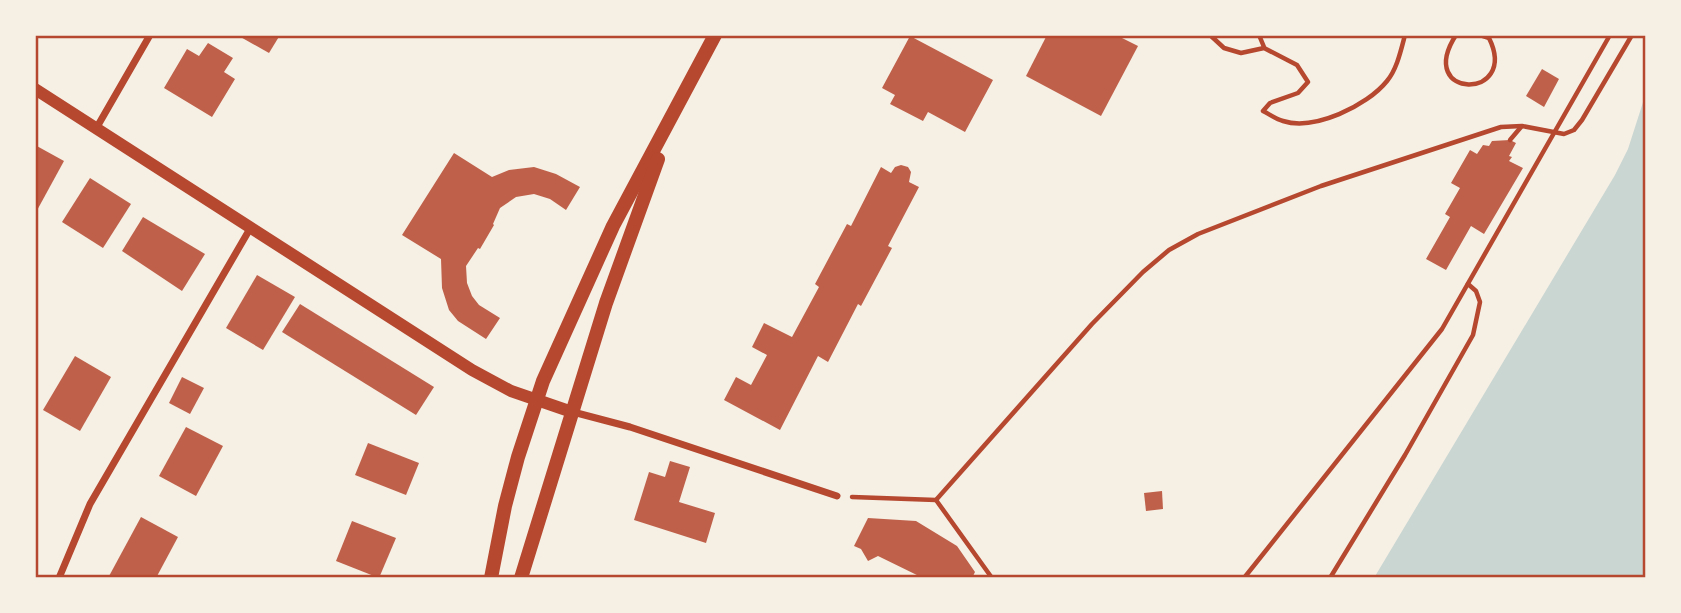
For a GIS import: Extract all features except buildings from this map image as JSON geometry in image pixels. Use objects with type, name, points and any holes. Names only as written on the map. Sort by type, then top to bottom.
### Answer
[{"type":"main road","points":[[491,578],[508,494],[537,401],[563,332],[592,270],[715,35]]},
{"type":"main road","points":[[521,578],[606,303],[671,121]]},
{"type":"street","points":[[97,127],[150,35]]},
{"type":"street","points":[[35,89],[472,370],[504,387],[537,401],[630,427],[837,496]]},
{"type":"street","points":[[59,578],[90,504],[251,226]]},
{"type":"path","points":[[1210,35],[1224,48],[1241,52],[1264,48],[1297,65],[1308,82],[1298,93],[1270,103],[1263,111],[1283,121],[1309,124],[1354,108],[1388,80],[1398,60],[1405,35]]},
{"type":"path","points":[[1259,35],[1264,48]]},
{"type":"path","points":[[1456,35],[1449,46],[1446,61],[1448,74],[1459,84],[1472,86],[1486,80],[1496,64],[1490,36],[1480,35]]},
{"type":"path","points":[[1244,578],[1442,329],[1610,35]]},
{"type":"path","points":[[936,500],[1092,324],[1143,272],[1169,250],[1198,234],[1321,186],[1501,127],[1522,126],[1554,134],[1574,130],[1632,35]]},
{"type":"path","points":[[1510,139],[1522,126]]},
{"type":"path","points":[[1330,578],[1405,455],[1473,335],[1480,302],[1476,291],[1468,284]]},
{"type":"path","points":[[837,496],[936,500]]},
{"type":"path","points":[[936,500],[992,578]]},
{"type":"shaded area","points":[[1646,93],[1646,578],[1374,578],[1615,175],[1628,149]]}]
